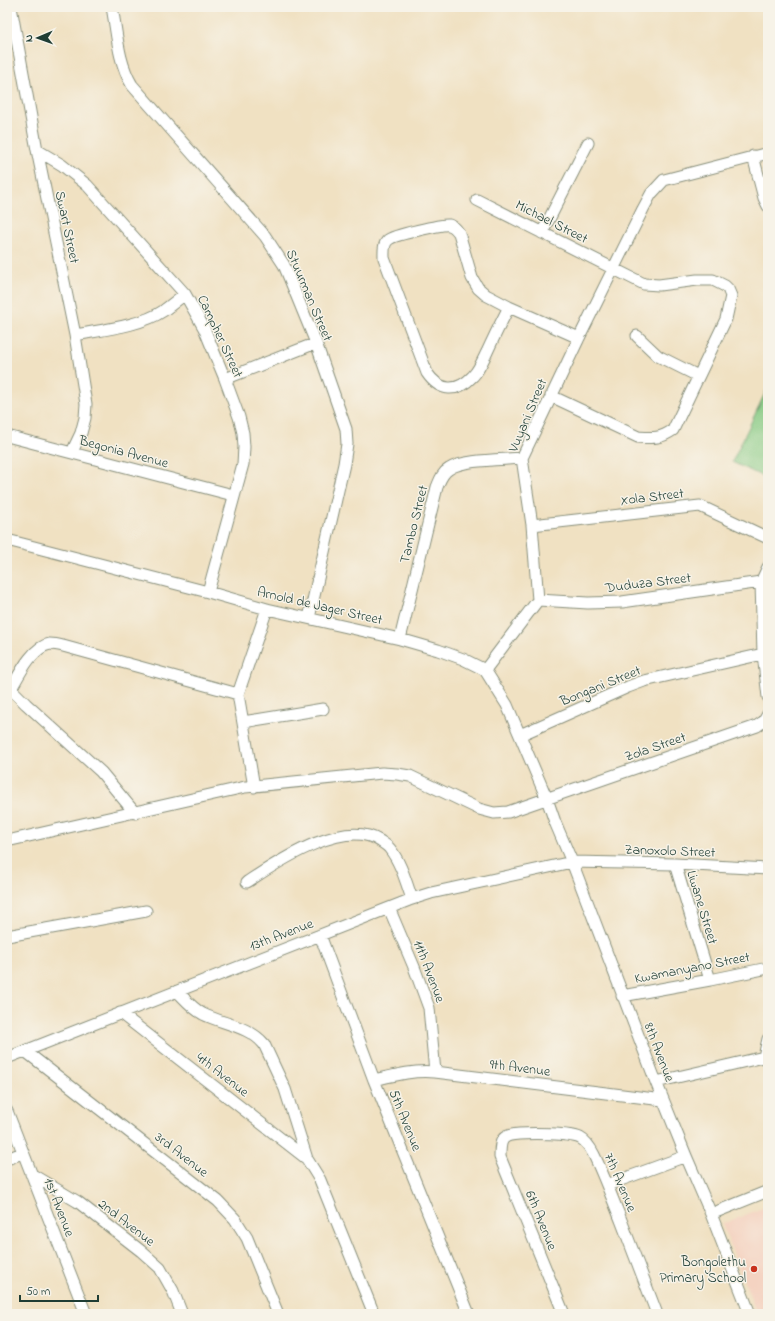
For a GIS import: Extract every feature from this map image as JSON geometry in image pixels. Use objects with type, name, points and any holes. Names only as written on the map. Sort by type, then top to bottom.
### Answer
[{"type":"street","name":"Swart Street","points":[[11,7],[37,150],[75,335],[86,404],[82,433],[72,452]]},
{"type":"street","name":"Stuurman Street","points":[[112,7],[121,62],[125,74],[132,85],[265,236],[284,265],[316,343],[346,429],[347,444],[342,471],[309,618]]},
{"type":"street","points":[[542,233],[588,143]]},
{"type":"street","name":"Campher Street","points":[[37,150],[62,166],[87,185],[185,294],[204,328],[225,379],[240,423],[244,440],[243,464],[233,495],[208,592]]},
{"type":"street","points":[[768,153],[753,156],[764,198],[768,206]]},
{"type":"street","name":"Vuyani Street","points":[[538,600],[532,525],[522,458],[579,338],[651,194],[664,180],[753,156]]},
{"type":"street","name":"Michael Street","points":[[477,200],[644,284],[659,285],[697,280],[713,280],[720,282],[728,289],[731,296],[726,319],[673,430],[663,437],[638,437],[551,396]]},
{"type":"street","points":[[509,307],[474,376],[465,384],[454,388],[442,387],[433,382],[427,373],[384,258],[384,248],[388,240],[396,236],[440,225],[449,225],[455,228],[459,233],[472,278],[478,288],[486,295],[509,307],[579,338]]},
{"type":"street","points":[[75,335],[136,322],[151,317],[162,312],[185,294]]},
{"type":"street","points":[[637,336],[658,356],[698,376]]},
{"type":"street","points":[[225,379],[316,343]]},
{"type":"street","name":"Begonia Avenue","points":[[7,436],[233,495]]},
{"type":"street","name":"Tambo Street","points":[[400,640],[437,487],[442,476],[449,469],[460,464],[522,458]]},
{"type":"street","name":"Xola Street","points":[[532,525],[700,506],[768,538]]},
{"type":"street","name":"Arnold de Jager Street","points":[[7,540],[208,592],[267,609],[438,650],[457,656],[485,670]]},
{"type":"street","points":[[768,567],[761,582],[763,654],[768,697]]},
{"type":"street","name":"Duduza Street","points":[[538,600],[588,603],[622,602],[761,582]]},
{"type":"street","points":[[538,600],[485,670],[507,705],[547,799]]},
{"type":"street","points":[[254,787],[238,694],[267,609]]},
{"type":"street","points":[[135,813],[101,772],[9,687],[24,665],[39,650],[50,644],[63,646],[238,694]]},
{"type":"street","name":"Bongani Street","points":[[520,735],[644,681],[763,654]]},
{"type":"street","points":[[243,722],[323,709]]},
{"type":"street","name":"Zola Street","points":[[7,841],[245,787],[382,773],[410,776],[479,809],[494,813],[508,812],[757,726],[764,721],[768,714]]},
{"type":"street","name":"8th Avenue","points":[[547,799],[622,996],[750,1314]]},
{"type":"street","points":[[247,882],[303,848],[328,839],[354,834],[373,836],[389,848],[400,866],[412,899]]},
{"type":"street","name":"Zanoxolo Street","points":[[572,862],[675,864],[768,869]]},
{"type":"street","name":"13th Avenue","points":[[7,1058],[412,899],[503,876],[572,862]]},
{"type":"street","name":"Liwane Street","points":[[675,864],[710,980]]},
{"type":"street","name":"11th Avenue","points":[[389,908],[414,967],[429,1008],[435,1072]]},
{"type":"street","points":[[7,936],[146,911]]},
{"type":"street","name":"5th Avenue","points":[[320,935],[374,1080],[468,1314]]},
{"type":"street","name":"Kwamanyano Street","points":[[622,996],[768,968]]},
{"type":"street","name":"4th Avenue","points":[[177,990],[191,1006],[203,1014],[250,1033],[260,1039],[264,1044],[285,1089],[307,1159],[320,1180],[374,1314]]},
{"type":"street","name":"4th Avenue","points":[[120,1013],[307,1159]]},
{"type":"street","points":[[656,1082],[766,1058],[768,1039]]},
{"type":"street","name":"3rd Avenue","points":[[25,1051],[218,1201],[235,1219],[247,1238],[278,1314]]},
{"type":"street","name":"9th Avenue","points":[[374,1080],[420,1070],[663,1100]]},
{"type":"street","name":"1st Avenue","points":[[7,1111],[22,1153],[86,1314]]},
{"type":"street","name":"7th Avenue","points":[[504,1138],[508,1135],[535,1133],[573,1136],[580,1138],[586,1143],[593,1154],[607,1185],[657,1314]]},
{"type":"street","name":"6th Avenue","points":[[504,1138],[500,1144],[500,1157],[564,1314]]},
{"type":"street","points":[[7,1159],[22,1153]]},
{"type":"street","points":[[607,1185],[686,1156]]},
{"type":"street","name":"2nd Avenue","points":[[31,1174],[78,1202],[160,1268],[173,1291],[182,1314]]},
{"type":"street","points":[[711,1214],[768,1191]]},
{"type":"shaded area","name":"Bongolethu Primary School","points":[[768,1206],[768,1314],[757,1314],[722,1224]]},
{"type":"green space","points":[[768,387],[768,479],[732,462]]},
{"type":"place","name":"Bongolethu Primary School","points":[[754,1269]]}]
